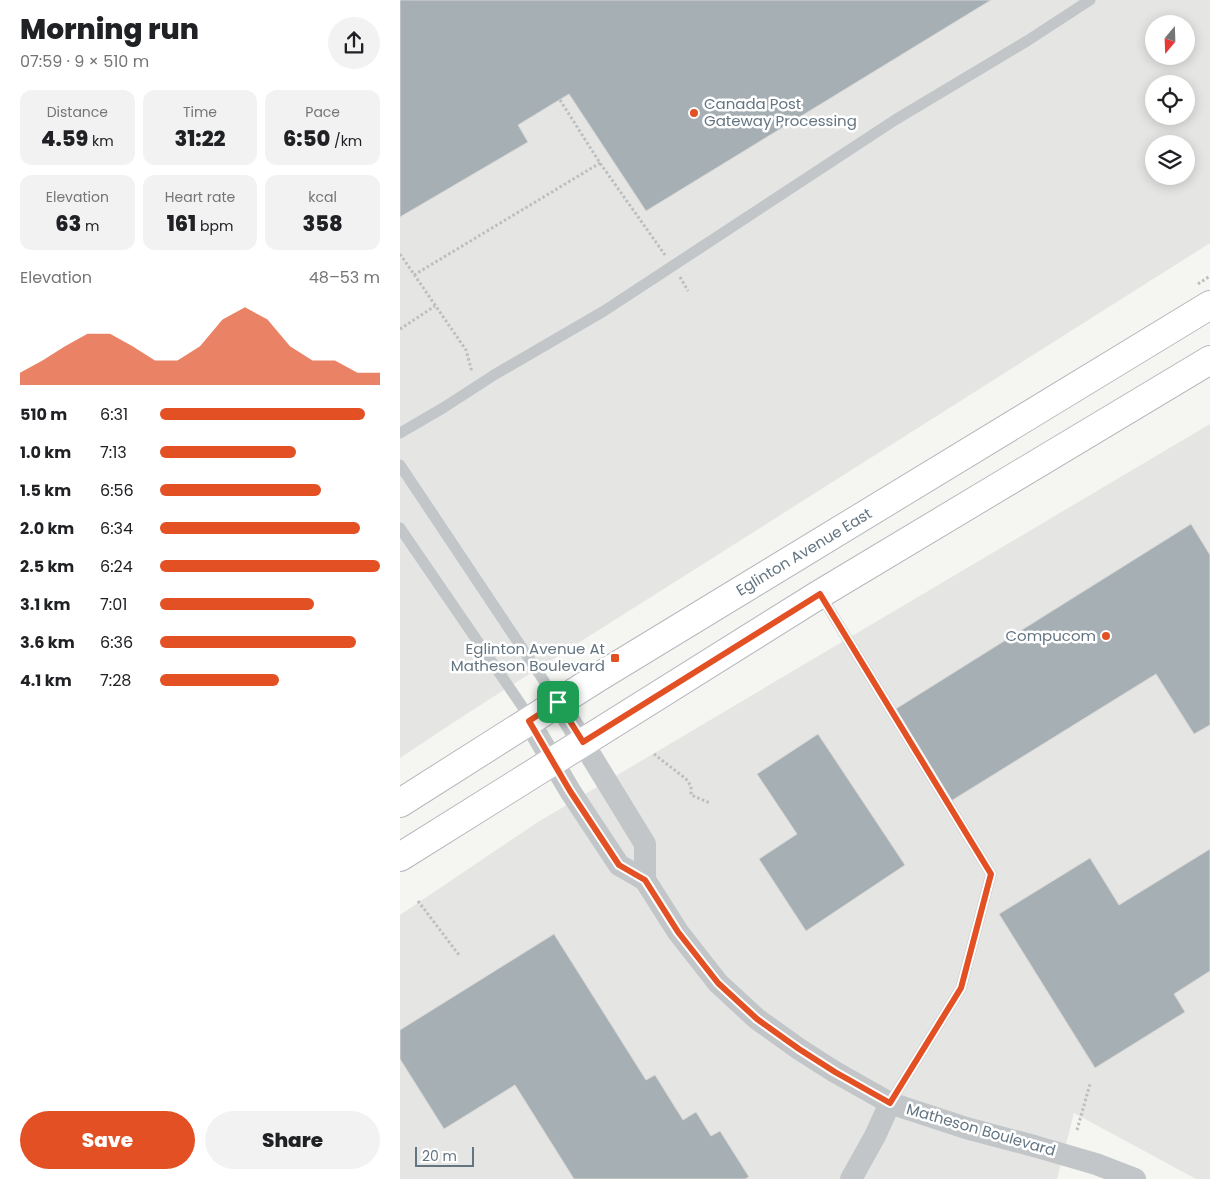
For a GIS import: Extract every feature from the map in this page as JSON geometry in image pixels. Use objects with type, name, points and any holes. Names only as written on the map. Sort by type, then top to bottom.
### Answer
[{"type":"main road","name":"Eglinton Avenue East","points":[[400,803],[596,678],[1210,305]]},
{"type":"main road","points":[[400,857],[820,594],[1210,360]]},
{"type":"street","points":[[558,702],[645,844],[645,880]]},
{"type":"street","name":"Matheson Boulevard","points":[[529,721],[570,791],[619,865],[645,880],[678,932],[718,983],[757,1019],[821,1063],[890,1103],[966,1128],[1096,1164],[1135,1179]]},
{"type":"street","points":[[851,1179],[875,1136],[890,1103]]},
{"type":"lane","points":[[400,433],[604,311],[895,120],[1027,41],[1090,0]]},
{"type":"lane","points":[[400,465],[558,702]]},
{"type":"lane","points":[[400,528],[522,706],[529,721]]},
{"type":"lane","points":[[820,594],[991,874],[961,988],[890,1103]]},
{"type":"path","points":[[560,100],[600,163],[673,266],[688,291]]},
{"type":"path","points":[[414,275],[600,163]]},
{"type":"path","points":[[400,254],[466,350],[476,386]]},
{"type":"path","points":[[400,328],[436,306]]},
{"type":"path","points":[[654,754],[686,779],[691,786],[691,795],[710,803]]},
{"type":"path","points":[[418,901],[459,955]]},
{"type":"path","points":[[1077,1130],[1090,1084]]},
{"type":"shaded area","points":[[400,0],[1210,0],[1210,243],[471,711],[400,758]]},
{"type":"shaded area","points":[[1210,424],[1210,1179],[1196,1179],[1074,1113],[1057,1179],[400,1179],[400,915],[538,822]]},
{"type":"building","name":"Canada Post Gateway Processing","points":[[400,0],[991,0],[646,211],[569,94],[518,125],[528,142],[400,217]]},
{"type":"building","points":[[1191,524],[1210,555],[1210,725],[1194,734],[1156,674],[951,801],[894,710]]},
{"type":"building","points":[[818,734],[905,865],[806,931],[759,859],[797,834],[757,774]]},
{"type":"building","points":[[1210,849],[1210,971],[1174,994],[1185,1012],[1095,1068],[999,914],[1090,858],[1119,905]]},
{"type":"building","points":[[554,934],[646,1080],[655,1075],[683,1120],[696,1112],[711,1136],[720,1131],[749,1177],[745,1179],[574,1179],[515,1085],[444,1129],[400,1059],[400,1030]]},
{"type":"place","name":"Canada Post Gateway Processing","points":[[694,113]]},
{"type":"place","name":"Compucom","points":[[1106,636]]},
{"type":"place","name":"Eglinton Avenue At Matheson Boulevard","points":[[615,658]]},
{"type":"route","points":[[820,594],[991,874],[961,988],[890,1103],[835,1072],[757,1019],[718,983],[678,932],[645,880],[619,865],[570,791],[529,721],[558,702],[583,742],[820,594]]}]
